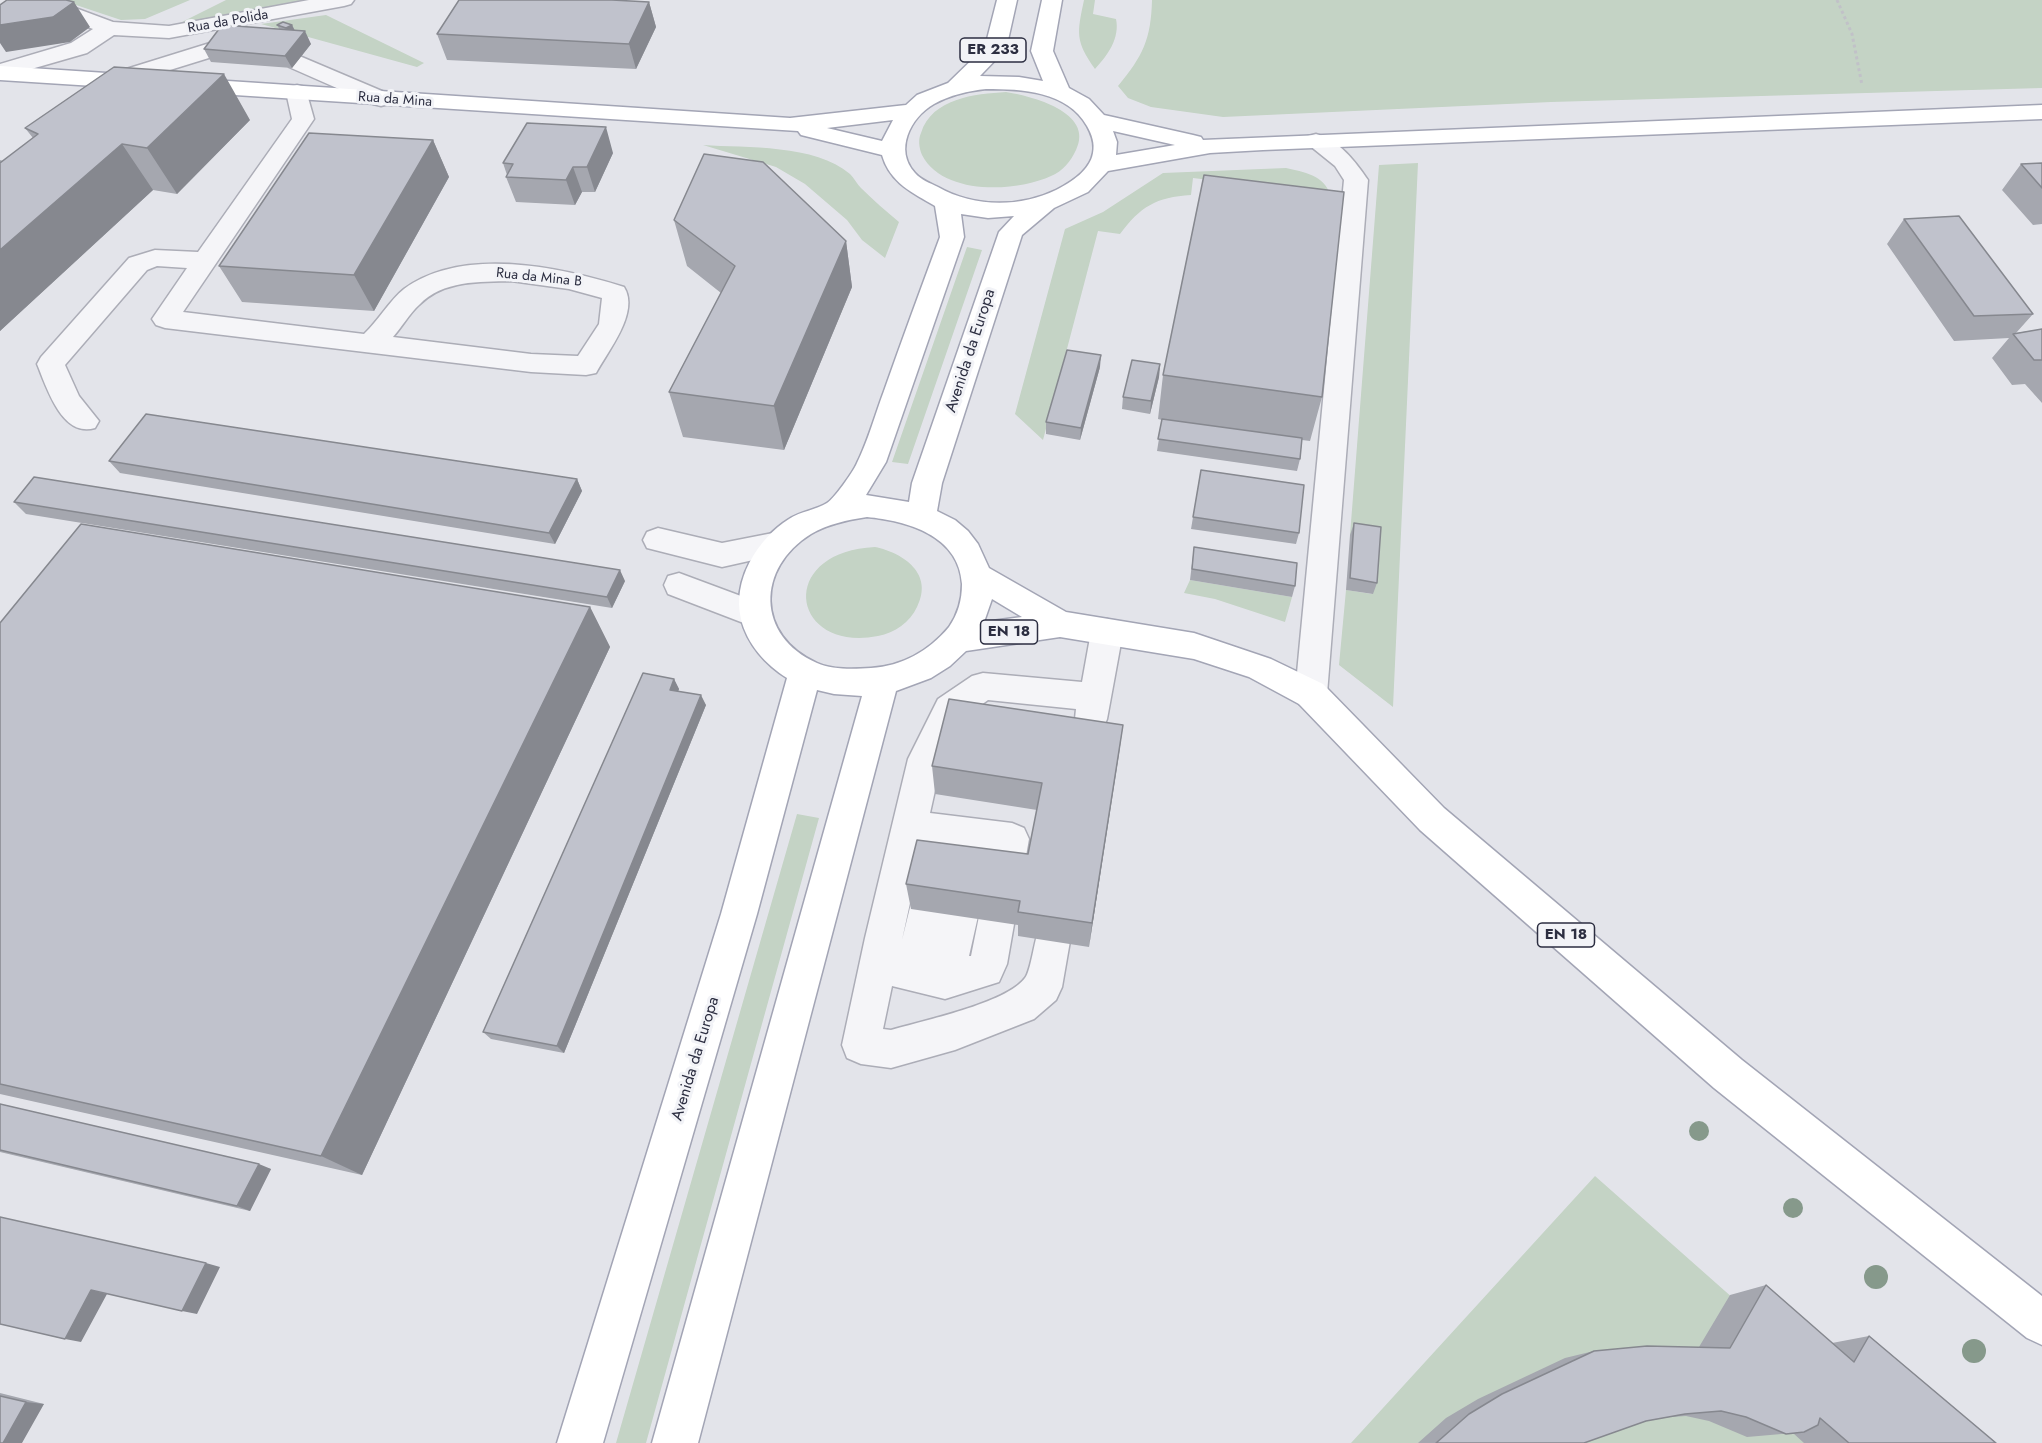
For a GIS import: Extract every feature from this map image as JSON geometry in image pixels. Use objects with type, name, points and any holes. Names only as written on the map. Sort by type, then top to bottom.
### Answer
[{"type":"main road","name":"ER 233","points":[[957,87],[995,49],[1007,0]]},
{"type":"main road","name":"ER 233","points":[[1052,0],[1042,51],[1059,92]]},
{"type":"main road","name":"Rua da Mina","points":[[0,72],[790,125]]},
{"type":"main road","points":[[986,82],[1016,82],[1059,92],[1078,102],[1098,121],[1106,141],[1104,156],[1095,173],[1072,192],[1045,203],[1021,208],[986,209],[947,202],[908,180],[896,162],[892,142],[899,124],[923,101],[957,87],[986,82]]},
{"type":"main road","points":[[790,125],[912,111]]},
{"type":"main road","points":[[1099,165],[1210,146],[2042,112]]},
{"type":"main road","points":[[1098,121],[1210,146]]},
{"type":"main road","points":[[790,125],[894,151]]},
{"type":"main road","points":[[839,510],[872,462],[948,249],[952,234],[947,202]]},
{"type":"main road","name":"Avenida da Europa","points":[[922,515],[927,483],[1011,231],[1045,203]]},
{"type":"main road","points":[[867,506],[896,508],[922,515],[956,537],[973,563],[977,576],[977,597],[971,619],[958,639],[938,658],[912,673],[882,682],[842,683],[805,673],[786,662],[771,648],[761,633],[754,614],[754,587],[760,572],[778,544],[805,523],[839,510],[867,506]]},
{"type":"main road","name":"EN 18","points":[[977,576],[1060,624]]},
{"type":"main road","name":"EN 18","points":[[958,639],[1060,624],[1194,646],[1260,668],[1311,694],[1441,827],[1728,1074],[2042,1323]]},
{"type":"main road","name":"Avenida da Europa","points":[[580,1443],[740,914],[805,673]]},
{"type":"main road","points":[[675,1443],[882,682]]},
{"type":"street","name":"Rua da Polida","points":[[35,0],[110,28],[169,32],[344,0]]},
{"type":"street","points":[[154,31],[204,5]]},
{"type":"street","points":[[0,72],[79,48],[110,28]]},
{"type":"street","points":[[66,77],[79,48]]},
{"type":"street","points":[[115,80],[210,50],[220,50]]},
{"type":"street","points":[[297,62],[381,99]]},
{"type":"street","points":[[297,92],[303,119],[338,96]]},
{"type":"street","name":"Rua da Mina B","points":[[303,119],[290,156],[205,261],[165,319],[370,344],[531,363],[586,366],[612,324],[615,293],[590,284],[542,276],[476,272],[431,284],[412,295],[388,326],[370,344]]},
{"type":"street","points":[[1311,694],[1354,225],[1356,180],[1343,161],[1316,141]]},
{"type":"street","points":[[85,421],[67,401],[51,364],[138,264],[155,258],[205,261]]},
{"type":"street","points":[[658,540],[722,555],[778,544]]},
{"type":"street","points":[[679,585],[754,614]]},
{"type":"street","points":[[1086,749],[1107,632]]},
{"type":"street","points":[[1052,941],[1043,987],[1021,1006],[955,1031],[891,1049],[861,1045],[883,938],[925,759],[951,709],[983,686],[1095,697]]},
{"type":"street","points":[[883,938],[892,968],[929,977],[962,833],[909,826]]},
{"type":"path","points":[[1837,0],[1852,34],[1860,82],[1877,119]]},
{"type":"green space","points":[[61,0],[190,0],[145,19],[121,20]]},
{"type":"green space","points":[[226,0],[305,0],[176,25]]},
{"type":"green space","points":[[1084,0],[1095,0],[1093,14],[1116,19],[1115,39],[1095,69],[1084,51],[1079,36]]},
{"type":"green space","points":[[1152,0],[2042,0],[2042,88],[1551,102],[1223,117],[1151,107],[1128,98],[1118,86],[1134,65],[1144,46],[1150,26]]},
{"type":"green space","points":[[326,15],[424,63],[417,67],[261,24]]},
{"type":"green space","points":[[1006,92],[1030,97],[1057,108],[1077,125],[1079,137],[1076,150],[1066,165],[1055,174],[1037,181],[1001,187],[963,184],[946,178],[932,168],[922,155],[919,141],[927,121],[935,112],[956,100],[981,94]]},
{"type":"green space","points":[[703,145],[780,149],[800,152],[835,164],[850,174],[899,222],[885,258],[862,240],[847,220],[805,184],[776,167]]},
{"type":"green space","points":[[1418,163],[1393,707],[1339,665],[1346,590],[1372,594],[1350,535],[1379,165]]},
{"type":"green space","points":[[1286,168],[1318,179],[1330,195],[1193,178],[1191,195],[1168,198],[1150,205],[1142,210],[1120,234],[1098,231],[1043,440],[1015,414],[1065,229],[1103,212],[1163,173]]},
{"type":"green space","points":[[967,247],[982,250],[908,464],[892,462]]},
{"type":"green space","points":[[875,547],[906,560],[919,575],[922,585],[917,607],[906,622],[884,635],[849,637],[827,630],[812,617],[806,600],[809,582],[821,565],[843,553]]},
{"type":"green space","points":[[1190,580],[1292,597],[1285,622],[1215,599],[1184,593]]},
{"type":"green space","points":[[797,814],[819,818],[646,1443],[616,1443]]},
{"type":"green space","points":[[1595,1176],[1812,1368],[1944,1443],[1351,1443]]},
{"type":"building","points":[[7,0],[74,2],[53,17],[0,25],[0,5]]},
{"type":"building","points":[[459,0],[649,2],[629,44],[437,34]]},
{"type":"building","points":[[283,22],[292,25],[286,28],[277,25]]},
{"type":"building","points":[[222,25],[305,31],[285,56],[204,49]]},
{"type":"building","points":[[114,67],[224,74],[147,148],[122,144],[0,250],[0,163],[38,134],[25,128]]},
{"type":"building","points":[[527,123],[606,127],[587,167],[573,167],[566,180],[506,177],[513,164],[503,163]]},
{"type":"building","points":[[309,133],[433,140],[354,275],[219,266]]},
{"type":"building","points":[[704,154],[763,162],[846,241],[774,406],[669,392],[735,266],[674,220]]},
{"type":"building","points":[[2042,163],[2042,188],[2021,164]]},
{"type":"building","points":[[1204,175],[1344,192],[1322,397],[1163,375]]},
{"type":"building","points":[[1959,216],[2033,314],[1974,316],[1904,219]]},
{"type":"building","points":[[2042,329],[2042,360],[2034,360],[2013,334]]},
{"type":"building","points":[[1067,350],[1101,355],[1081,428],[1046,422]]},
{"type":"building","points":[[1132,360],[1160,364],[1151,401],[1123,397]]},
{"type":"building","points":[[146,414],[577,479],[549,533],[109,461]]},
{"type":"building","points":[[1162,419],[1302,438],[1300,459],[1158,439]]},
{"type":"building","points":[[1201,470],[1304,485],[1299,533],[1193,517]]},
{"type":"building","points":[[34,477],[620,570],[607,597],[14,502]]},
{"type":"building","points":[[1354,523],[1381,527],[1377,583],[1350,578]]},
{"type":"building","points":[[81,524],[590,607],[321,1156],[0,1084],[0,623]]},
{"type":"building","points":[[1194,547],[1297,563],[1295,586],[1192,569]]},
{"type":"building","points":[[643,673],[674,679],[670,690],[701,695],[557,1046],[483,1032]]},
{"type":"building","points":[[949,699],[1123,725],[1092,923],[1018,912],[1020,901],[906,884],[917,840],[1028,854],[1042,783],[932,766]]},
{"type":"building","points":[[0,1104],[259,1164],[237,1206],[0,1150]]},
{"type":"building","points":[[0,1217],[206,1263],[182,1311],[91,1290],[65,1339],[0,1324]]},
{"type":"building","points":[[1766,1285],[1854,1362],[1869,1336],[1996,1443],[1849,1443],[1820,1418],[1818,1425],[1804,1432],[1786,1434],[1746,1417],[1721,1411],[1646,1421],[1584,1443],[1436,1443],[1469,1414],[1502,1394],[1594,1351],[1647,1346],[1730,1348]]},
{"type":"building","points":[[0,1396],[26,1402],[3,1443],[0,1443]]}]
